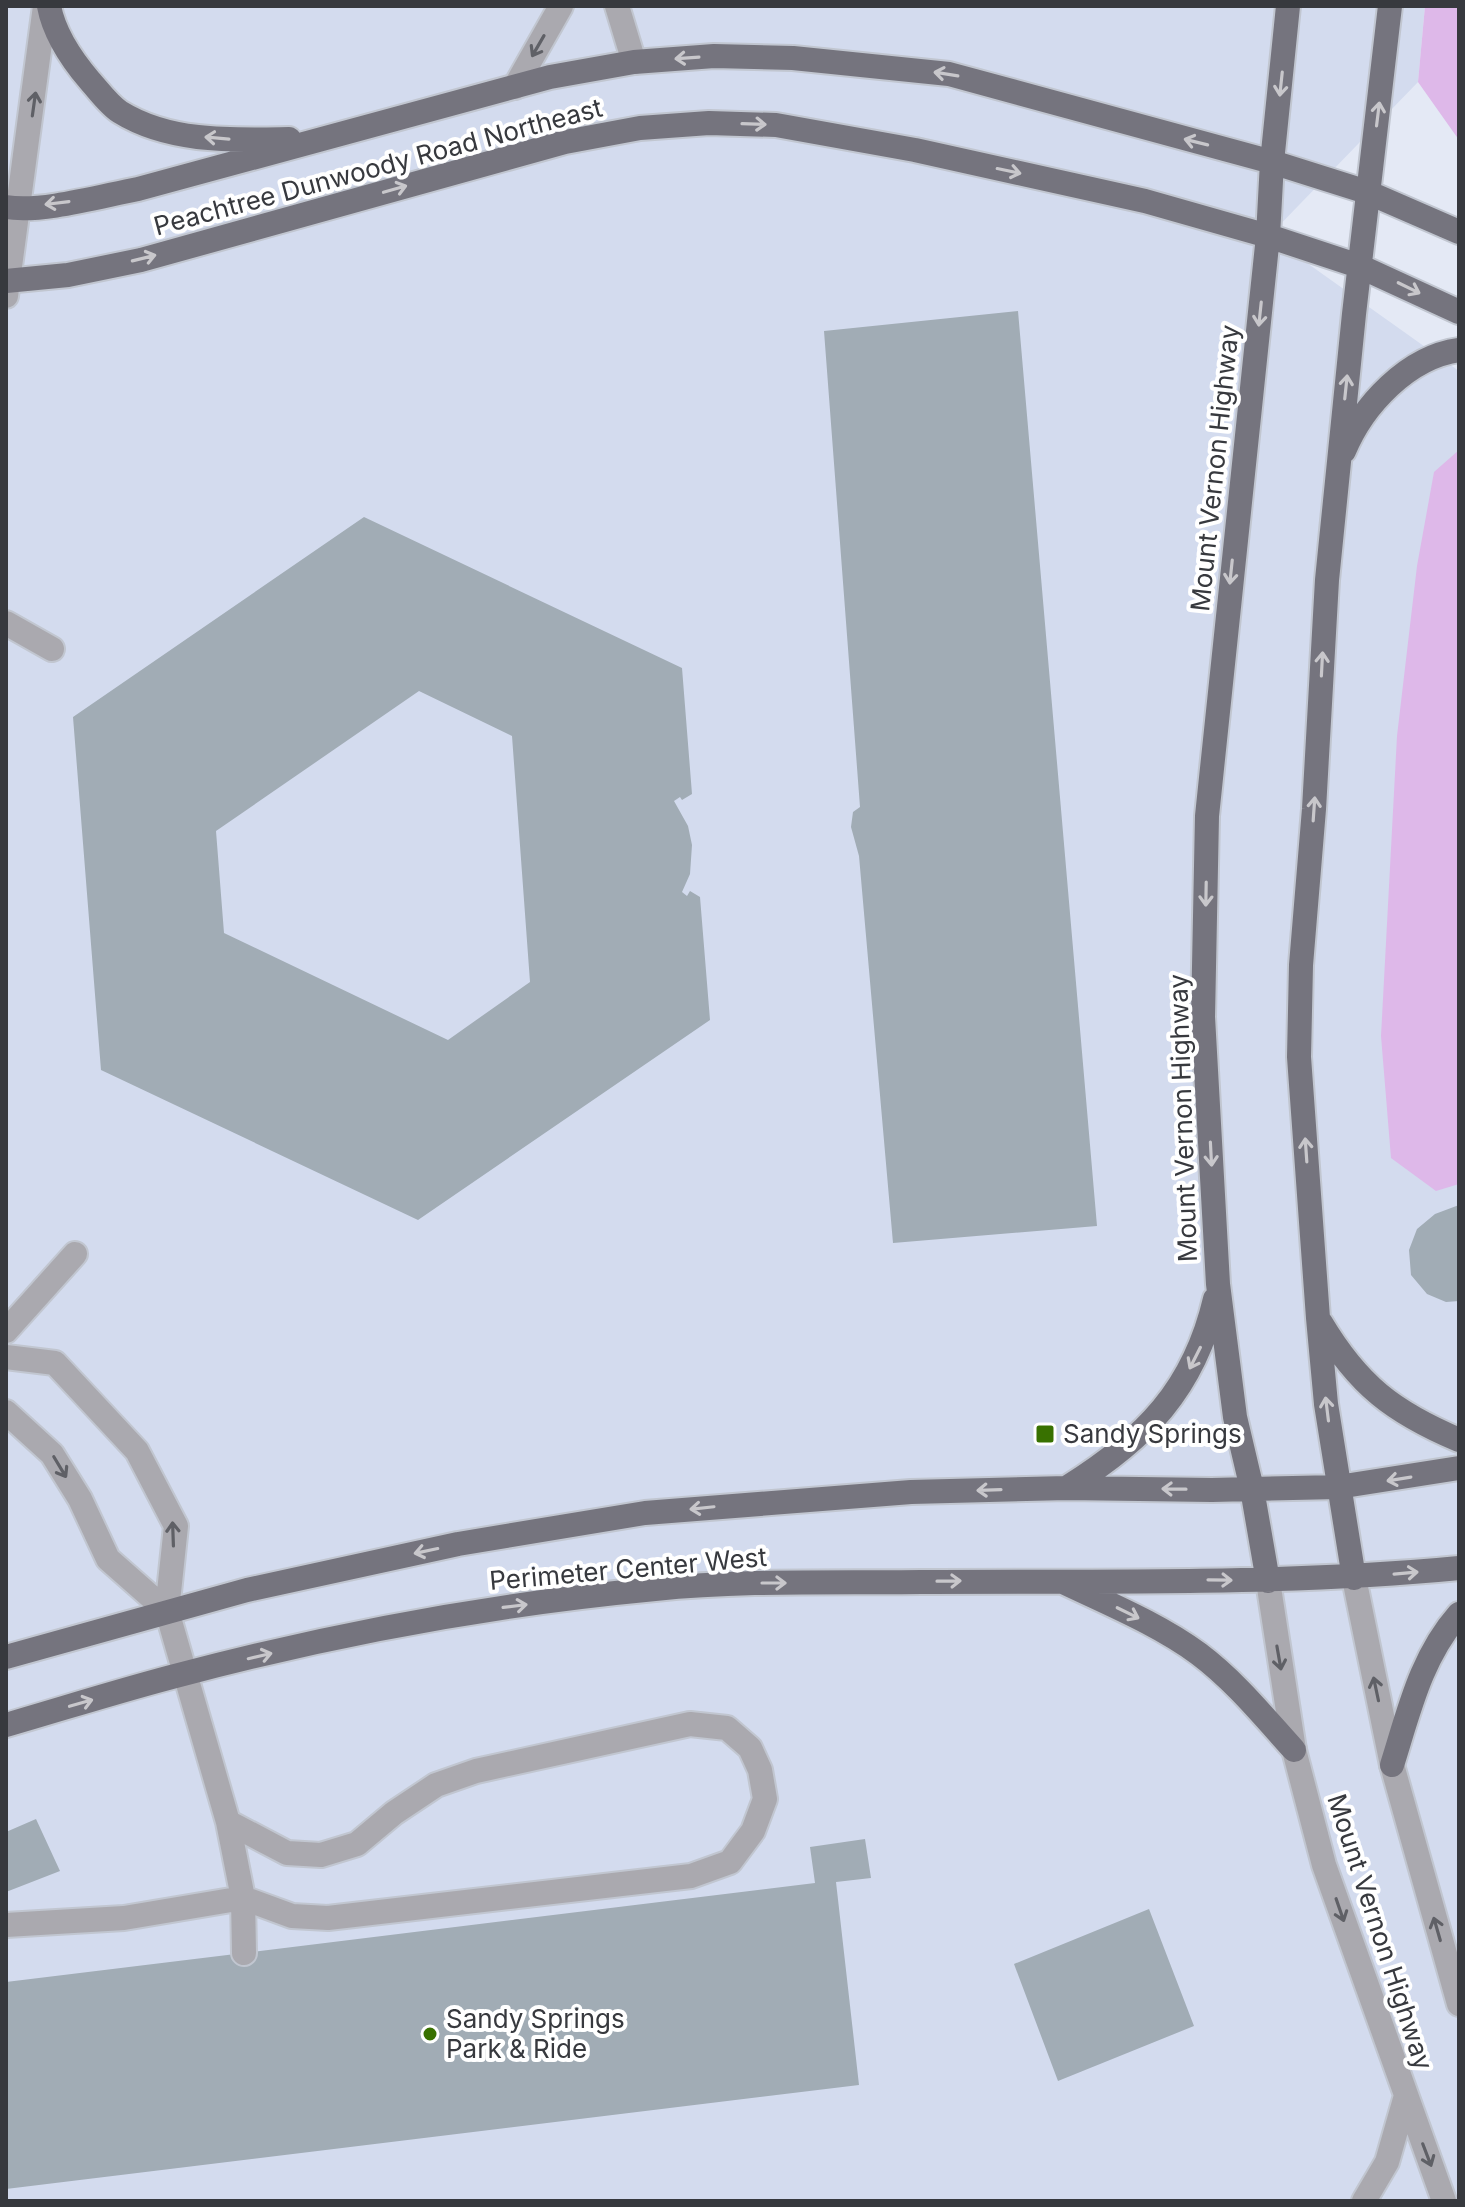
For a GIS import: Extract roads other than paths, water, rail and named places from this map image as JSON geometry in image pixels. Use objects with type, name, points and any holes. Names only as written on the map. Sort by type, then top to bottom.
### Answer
[{"type":"main road","points":[[47,6],[52,22],[78,67],[118,111],[156,129],[216,140],[323,138]]},
{"type":"main road","name":"Mount Vernon Highway","points":[[1268,1581],[1252,1489],[1235,1417],[1218,1284],[1203,1017],[1207,816],[1268,236],[1272,162],[1288,6]]},
{"type":"main road","name":"Mount Vernon Highway","points":[[1354,1578],[1338,1487],[1318,1318],[1299,1057],[1300,980],[1314,809],[1327,580],[1367,192],[1390,6]]},
{"type":"main road","name":"Peachtree Dunwoody Road Northeast","points":[[9,202],[71,202],[138,189],[550,77],[634,62],[714,56],[793,58],[949,74],[1272,162],[1367,192],[1459,232]]},
{"type":"main road","name":"Peachtree Dunwoody Road Northeast","points":[[7,286],[141,260],[565,142],[640,128],[709,123],[776,125],[915,150],[1145,201],[1359,266],[1459,312]]},
{"type":"main road","points":[[1339,465],[1348,442],[1379,396],[1423,363],[1445,352],[1459,350]]},
{"type":"main road","points":[[1067,1488],[1109,1462],[1136,1438],[1179,1387],[1206,1334],[1218,1284]]},
{"type":"main road","points":[[1318,1318],[1356,1375],[1377,1394],[1428,1427],[1459,1440]]},
{"type":"main road","name":"Perimeter Center West","points":[[6,1657],[247,1590],[458,1544],[645,1513],[911,1492],[1338,1487],[1459,1468]]},
{"type":"main road","name":"Perimeter Center West","points":[[6,1725],[184,1674],[476,1611],[656,1589],[741,1583],[1268,1581],[1354,1578],[1459,1568]]},
{"type":"main road","points":[[1058,1580],[1135,1616],[1199,1654],[1232,1682],[1294,1750]]},
{"type":"main road","points":[[1392,1765],[1417,1683],[1440,1636],[1459,1614]]},
{"type":"street","points":[[7,286],[9,202],[33,111],[47,6]]},
{"type":"street","points":[[515,87],[561,6]]},
{"type":"street","points":[[617,6],[634,62]]},
{"type":"street","points":[[6,623],[52,649]]},
{"type":"street","points":[[6,1331],[75,1254]]},
{"type":"street","points":[[6,1357],[55,1363],[137,1451],[176,1526],[167,1611],[228,1822],[243,1898],[244,1953]]},
{"type":"street","points":[[6,1412],[52,1454],[80,1499],[108,1559],[167,1611]]},
{"type":"street","name":"Mount Vernon Highway","points":[[1354,1578],[1392,1765],[1459,2004]]},
{"type":"street","name":"Mount Vernon Highway","points":[[1268,1581],[1294,1750],[1324,1865],[1405,2099],[1444,2201]]},
{"type":"street","points":[[6,1925],[124,1918],[243,1898],[292,1916],[328,1918],[691,1876],[730,1862],[753,1831],[765,1799],[760,1770],[750,1748],[727,1728],[690,1724],[476,1771],[436,1785],[394,1813],[357,1844],[321,1855],[287,1853],[228,1822]]},
{"type":"street","points":[[1364,2201],[1387,2162],[1405,2099]]},
{"type":"place","name":"Sandy Springs","points":[[1045,1434]]},
{"type":"place","name":"Sandy Springs Park & Ride","points":[[430,2034]]}]
